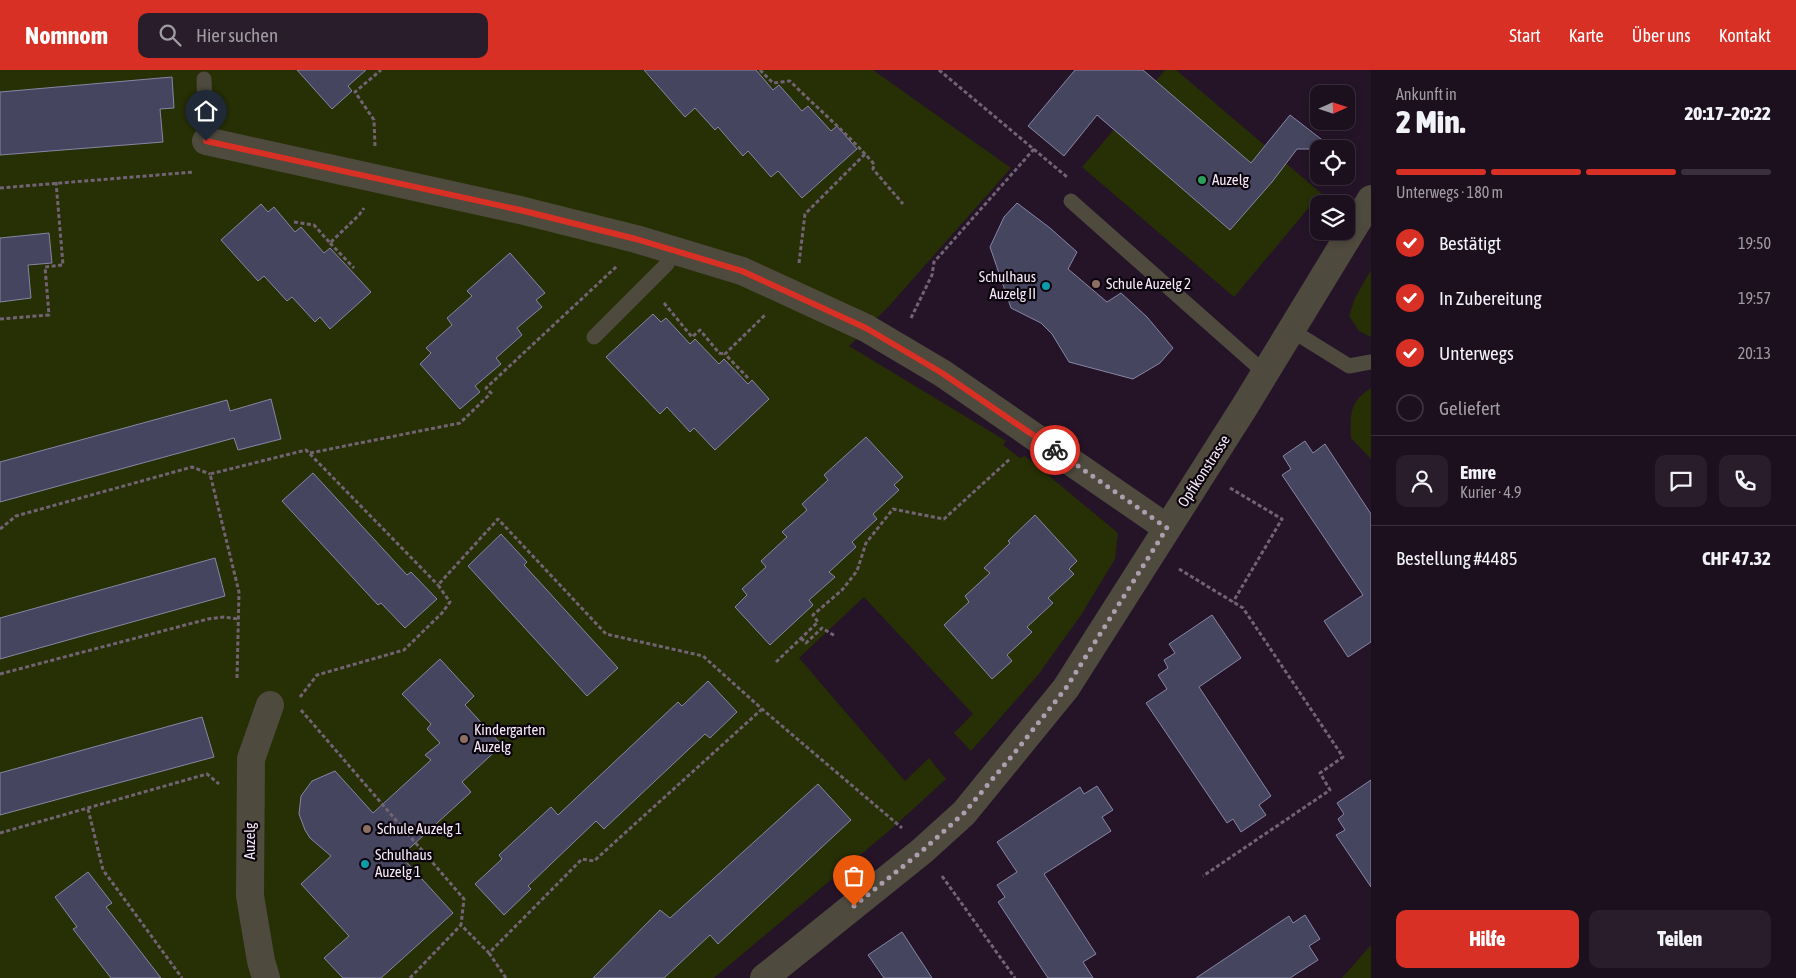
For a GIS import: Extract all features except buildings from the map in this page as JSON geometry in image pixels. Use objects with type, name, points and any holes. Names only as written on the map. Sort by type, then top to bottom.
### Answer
[{"type":"street","points":[[206,141],[520,210],[670,249],[742,271],[866,328],[942,373],[1167,528]]},
{"type":"street","name":"Opfikonstrasse","points":[[764,978],[910,861],[964,813],[1066,688],[1265,373],[1371,199]]},
{"type":"street","name":"Auzelg","points":[[266,978],[261,961],[250,896],[251,759],[270,706]]},
{"type":"lane","points":[[204,79],[206,141]]},
{"type":"lane","points":[[1071,201],[1265,373]]},
{"type":"lane","points":[[594,337],[667,264],[670,249]]},
{"type":"lane","points":[[1291,330],[1348,366],[1371,362]]},
{"type":"path","points":[[374,154],[376,140],[374,120],[355,92],[381,70]]},
{"type":"path","points":[[760,70],[773,83],[790,81],[832,122],[844,131],[874,164],[873,169],[903,204]]},
{"type":"path","points":[[939,70],[1078,185],[1071,201]]},
{"type":"path","points":[[907,326],[932,275],[934,262],[1034,149]]},
{"type":"path","points":[[798,272],[805,214],[865,154]]},
{"type":"path","points":[[0,188],[196,172]]},
{"type":"path","points":[[0,319],[49,315],[45,267],[62,265],[56,182]]},
{"type":"path","points":[[330,243],[359,215],[368,201]]},
{"type":"path","points":[[294,222],[314,225],[354,268]]},
{"type":"path","points":[[309,453],[460,423],[491,393],[486,388],[623,260]]},
{"type":"path","points":[[663,302],[692,337],[700,330],[719,353],[726,354],[748,378]]},
{"type":"path","points":[[726,354],[764,318]]},
{"type":"path","points":[[0,529],[16,516],[192,467],[210,474],[306,450],[438,585],[450,602],[442,613],[404,650],[318,675],[296,704],[464,899],[461,925],[410,978]]},
{"type":"path","points":[[776,662],[818,622],[813,615],[842,590],[857,571],[866,543],[893,509],[944,519],[1015,454]]},
{"type":"path","points":[[210,474],[239,592],[237,678]]},
{"type":"path","points":[[1226,485],[1282,519],[1233,602]]},
{"type":"path","points":[[438,585],[498,519],[606,634],[703,656],[762,709],[902,828]]},
{"type":"path","points":[[1176,567],[1243,608],[1343,758],[1320,773],[1330,790],[1203,876]]},
{"type":"path","points":[[0,674],[208,619],[224,617],[238,619]]},
{"type":"path","points":[[801,638],[806,643],[822,628],[835,636]]},
{"type":"path","points":[[489,953],[582,859],[594,861],[762,709]]},
{"type":"path","points":[[0,833],[206,774],[223,786]]},
{"type":"path","points":[[88,809],[103,870],[182,978]]},
{"type":"path","points":[[939,870],[1015,978]]},
{"type":"path","points":[[461,925],[489,953],[506,978]]},
{"type":"green space","points":[[0,70],[873,70],[1011,168],[889,306],[849,346],[1006,441],[1003,445],[1020,458],[1025,456],[1118,533],[1115,559],[1081,615],[1038,675],[971,751],[954,733],[973,714],[864,597],[799,658],[905,781],[929,758],[946,779],[890,830],[714,978],[0,978]]},
{"type":"green space","name":"Auzelg","points":[[1165,70],[1176,70],[1321,193],[1319,195],[1310,195],[1310,206],[1234,297],[1082,167]]},
{"type":"green space","points":[[1371,270],[1371,337],[1359,331],[1349,316],[1355,298]]},
{"type":"green space","points":[[1371,388],[1371,459],[1351,438],[1351,416],[1358,399]]},
{"type":"green space","points":[[1371,945],[1371,978],[1342,978]]},
{"type":"way so far","points":[[854,906],[922,851],[964,813],[1016,751],[1066,688],[1167,528],[1055,450]]},
{"type":"place","name":"Auzelg","points":[[1202,180]]},
{"type":"place","name":"Schule Auzelg 2","points":[[1096,284]]},
{"type":"place","name":"Schulhaus Auzelg II","points":[[1046,286]]},
{"type":"place","name":"Kindergarten Auzelg","points":[[464,739]]},
{"type":"place","name":"Schule Auzelg 1","points":[[367,829]]},
{"type":"place","name":"Schulhaus Auzelg 1","points":[[365,864]]},
{"type":"route","points":[[206,141],[520,210],[636,239],[742,271],[866,328],[942,373],[1055,450]]}]
